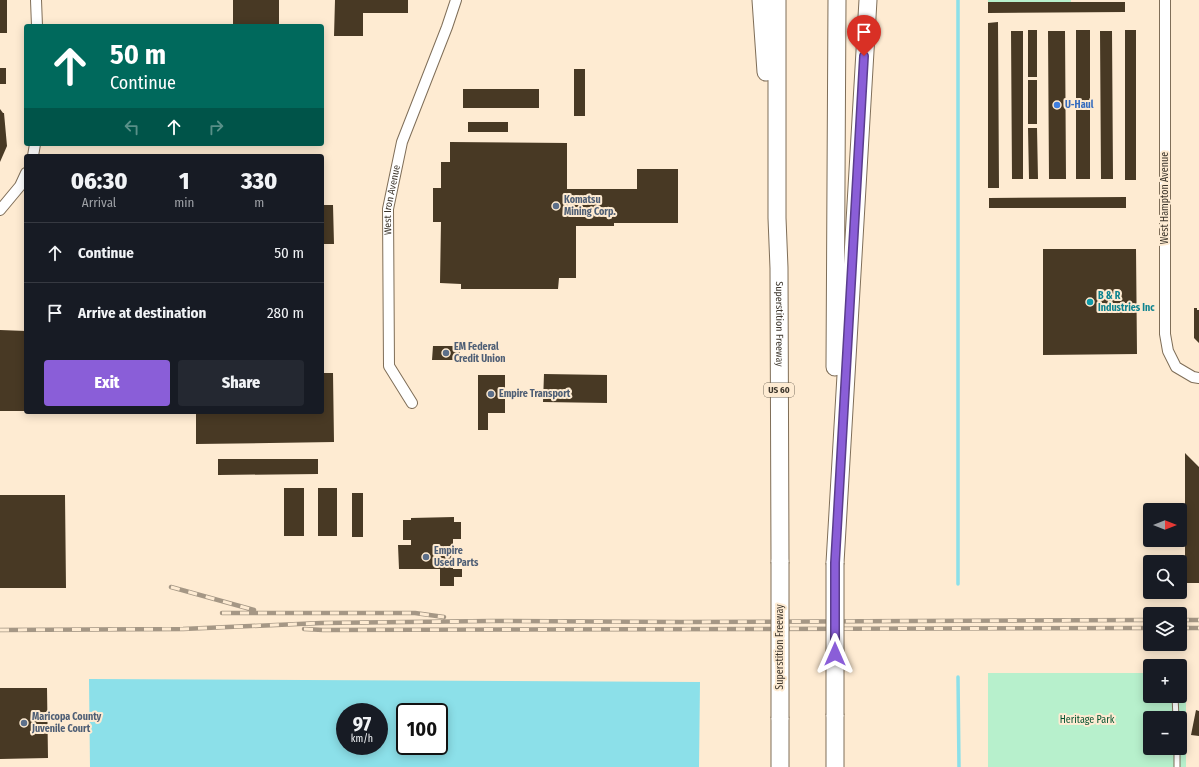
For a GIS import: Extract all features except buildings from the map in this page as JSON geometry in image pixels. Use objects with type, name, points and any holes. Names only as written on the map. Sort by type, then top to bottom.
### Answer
[{"type":"highway","points":[[761,0],[776,218]]},
{"type":"highway","name":"Superstition Freeway","points":[[777,0],[776,218],[779,268],[780,767]]},
{"type":"highway","points":[[836,767],[835,563],[837,0]]},
{"type":"highway","points":[[835,563],[868,0]]},
{"type":"street","points":[[36,0],[36,24]]},
{"type":"street","name":"West Iron Avenue","points":[[412,403],[389,366],[388,209],[402,142],[448,27],[456,0]]},
{"type":"street","name":"West Hampton Avenue","points":[[1165,0],[1166,334],[1168,351],[1176,367],[1193,377],[1199,378]]},
{"type":"street","points":[[2,209],[20,186],[24,177]]},
{"type":"lane","points":[[1177,755],[1177,767]]},
{"type":"green space","points":[[988,0],[1071,0],[1071,2],[988,2]]},
{"type":"green space","name":"Heritage Park","points":[[988,673],[1143,673],[1143,703],[1186,703],[1186,711],[1143,711],[1143,755],[1186,755],[1186,767],[988,767]]},
{"type":"water","points":[[89,679],[700,682],[699,767],[90,767]]},
{"type":"waterway","points":[[958,0],[958,584]]},
{"type":"waterway","points":[[958,677],[959,767]]},
{"type":"railway","points":[[171,587],[254,610]]},
{"type":"railway","points":[[222,613],[415,613],[444,617]]},
{"type":"railway","points":[[0,630],[183,629],[321,623],[492,621],[681,622],[1143,620]]},
{"type":"railway","points":[[1187,620],[1199,620]]},
{"type":"railway","points":[[304,629],[1143,628]]},
{"type":"railway","points":[[1187,628],[1199,628]]},
{"type":"place","name":"U-Haul","points":[[1057,105]]},
{"type":"place","name":"Komatsu Mining Corp.","points":[[556,206]]},
{"type":"place","name":"B & R Industries Inc","points":[[1090,302]]},
{"type":"place","name":"EM Federal Credit Union","points":[[446,353]]},
{"type":"place","name":"Empire Transport","points":[[491,394]]},
{"type":"place","name":"Empire Used Parts","points":[[426,557]]},
{"type":"place","name":"Maricopa County Juvenile Court","points":[[24,723]]},
{"type":"route","points":[[835,654],[835,563],[864,56]]}]
